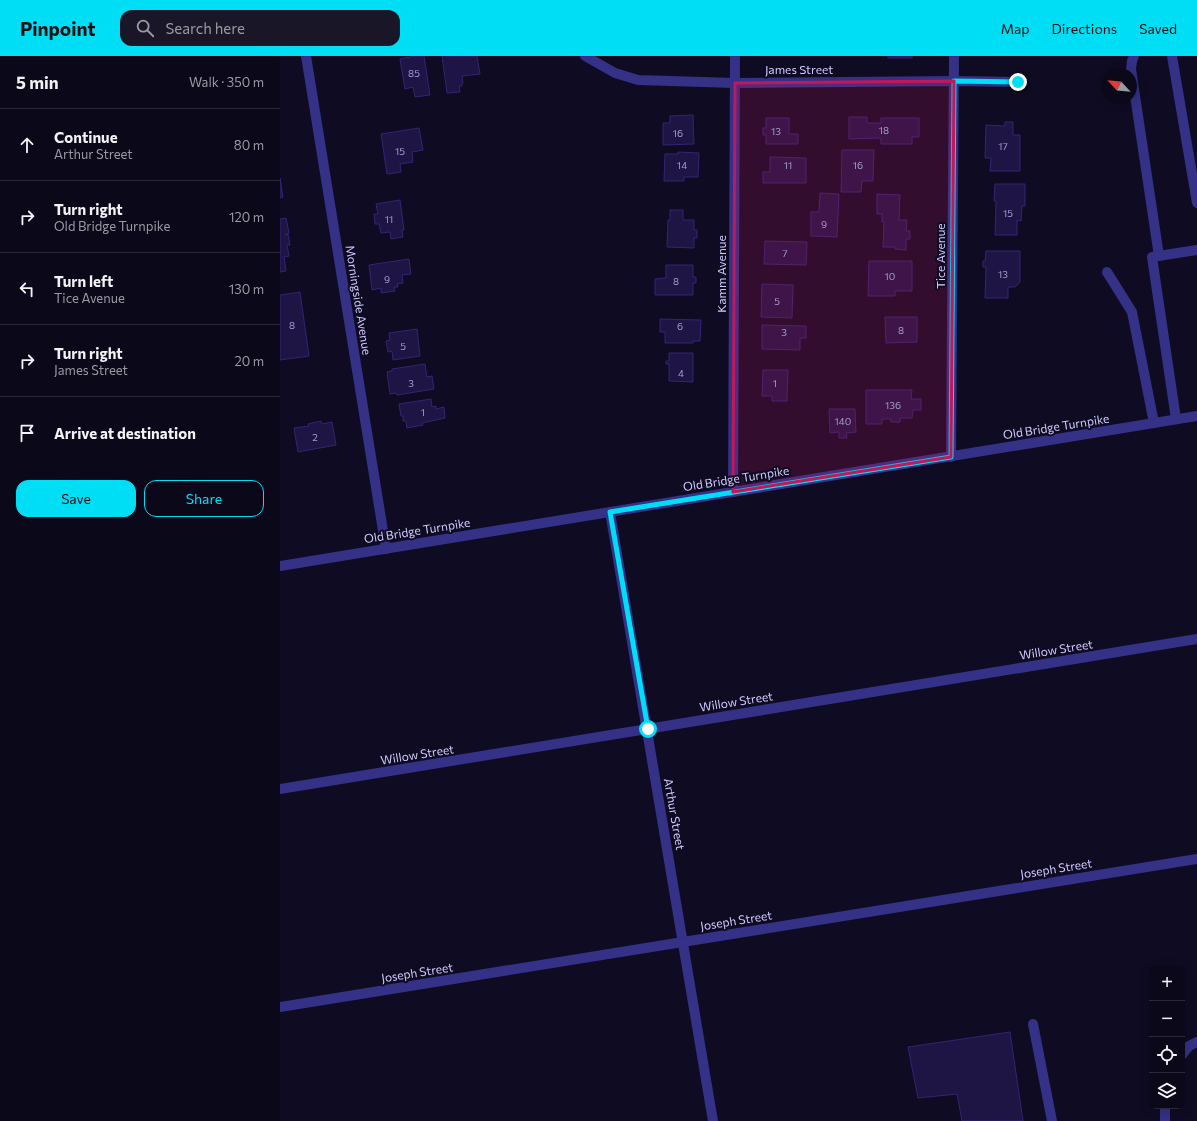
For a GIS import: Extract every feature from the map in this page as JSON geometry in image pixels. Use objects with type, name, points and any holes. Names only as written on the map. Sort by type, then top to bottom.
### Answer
[{"type":"street","name":"Morningside Avenue","points":[[306,56],[386,548]]},
{"type":"street","name":"James Street","points":[[585,56],[615,73],[638,80],[735,83],[954,81],[1018,82]]},
{"type":"street","name":"Kamm Avenue","points":[[733,492],[735,56]]},
{"type":"street","name":"Tice Avenue","points":[[951,457],[954,56]]},
{"type":"street","points":[[1134,56],[1131,69],[1159,256]]},
{"type":"street","points":[[1172,56],[1197,203]]},
{"type":"street","points":[[1176,419],[1152,257],[1197,250]]},
{"type":"street","points":[[1107,272],[1132,312],[1154,423]]},
{"type":"street","name":"Old Bridge Turnpike","points":[[280,566],[1197,416]]},
{"type":"street","name":"Arthur Street","points":[[610,512],[648,729],[713,1121]]},
{"type":"street","name":"Willow Street","points":[[280,789],[1197,639]]},
{"type":"street","name":"Joseph Street","points":[[280,1007],[1197,859]]},
{"type":"street","points":[[1033,1024],[1052,1121]]},
{"type":"street","points":[[1185,1051],[1189,1046],[1197,1042]]},
{"type":"street","points":[[1164,1121],[1165,1109]]},
{"type":"highlighted area","points":[[954,81],[951,457],[733,492],[735,83]]},
{"type":"building","points":[[424,56],[430,95],[415,97],[413,87],[405,89],[400,59]]},
{"type":"building","points":[[442,56],[477,56],[480,74],[462,76],[463,83],[462,86],[459,86],[460,92],[447,93]]},
{"type":"building","points":[[888,56],[912,56],[912,58],[888,58]]},
{"type":"building","points":[[693,115],[694,144],[663,145],[663,123],[670,123],[670,116]]},
{"type":"building","points":[[849,117],[867,117],[867,123],[881,123],[881,118],[919,118],[919,137],[912,137],[912,144],[881,144],[881,138],[849,139]]},
{"type":"building","points":[[766,118],[789,118],[789,134],[798,134],[798,144],[766,144],[766,135],[763,135],[763,128],[766,128]]},
{"type":"building","points":[[1005,122],[1013,122],[1013,135],[1020,135],[1020,171],[990,171],[991,158],[985,158],[986,125],[1005,126]]},
{"type":"building","points":[[419,128],[423,150],[412,152],[413,162],[400,164],[401,172],[387,174],[381,134]]},
{"type":"building","points":[[842,150],[874,150],[873,181],[862,181],[861,192],[841,192]]},
{"type":"building","points":[[678,152],[699,153],[698,177],[684,177],[684,181],[664,181],[665,154],[678,154]]},
{"type":"building","points":[[770,157],[806,158],[806,183],[763,183],[763,172],[770,172]]},
{"type":"building","points":[[280,178],[283,197],[280,198]]},
{"type":"building","points":[[995,184],[1025,184],[1025,206],[1022,206],[1021,221],[1017,220],[1017,235],[995,235]]},
{"type":"building","points":[[820,193],[839,194],[837,237],[811,236],[811,212],[819,212]]},
{"type":"building","points":[[877,194],[900,195],[899,220],[907,220],[906,231],[910,231],[910,239],[906,239],[906,250],[895,249],[895,247],[883,247],[884,222],[882,222],[882,214],[877,214]]},
{"type":"building","points":[[400,200],[404,230],[402,230],[403,237],[391,239],[390,232],[381,233],[379,224],[375,224],[374,214],[378,214],[376,204]]},
{"type":"building","points":[[670,210],[683,210],[683,220],[694,220],[694,230],[697,230],[697,238],[694,238],[694,248],[667,247]]},
{"type":"building","points":[[286,218],[289,233],[285,235],[288,234],[290,245],[287,245],[289,256],[284,257],[286,271],[280,272],[280,219]]},
{"type":"building","points":[[765,241],[807,242],[806,265],[764,264]]},
{"type":"building","points":[[986,251],[1020,251],[1020,282],[1015,287],[1008,287],[1008,298],[985,298],[986,267],[983,267],[983,261],[985,261]]},
{"type":"building","points":[[409,259],[411,274],[402,275],[403,283],[397,284],[398,287],[394,287],[395,291],[381,293],[381,288],[372,290],[369,265]]},
{"type":"building","points":[[869,261],[912,261],[912,291],[895,291],[895,296],[868,296]]},
{"type":"building","points":[[666,265],[693,265],[693,277],[696,277],[696,283],[693,283],[693,295],[655,295],[655,279],[666,278]]},
{"type":"building","points":[[762,284],[793,285],[792,318],[761,317]]},
{"type":"building","points":[[300,292],[309,356],[280,360],[280,295]]},
{"type":"building","points":[[885,317],[917,317],[917,342],[886,343]]},
{"type":"building","points":[[660,319],[701,320],[700,341],[693,341],[693,343],[665,343],[665,332],[660,332]]},
{"type":"building","points":[[762,325],[806,326],[806,338],[800,338],[800,350],[762,349]]},
{"type":"building","points":[[417,329],[420,356],[393,360],[392,351],[388,352],[386,341],[390,340],[389,333]]},
{"type":"building","points":[[669,353],[693,353],[693,382],[669,381],[669,364],[666,364],[666,361],[669,361]]},
{"type":"building","points":[[425,364],[427,377],[432,376],[434,389],[397,395],[396,393],[390,394],[387,372],[392,371],[392,369]]},
{"type":"building","points":[[763,370],[788,370],[787,401],[772,401],[772,396],[762,396]]},
{"type":"building","points":[[866,390],[912,390],[911,399],[921,399],[921,410],[913,410],[912,418],[900,418],[900,422],[891,422],[891,419],[882,419],[882,424],[866,424]]},
{"type":"building","points":[[431,399],[432,407],[436,406],[436,409],[444,407],[445,418],[407,428],[406,421],[403,421],[403,416],[401,416],[399,404]]},
{"type":"building","points":[[829,409],[855,409],[856,432],[846,433],[847,438],[839,438],[839,432],[830,433]]},
{"type":"building","points":[[321,421],[322,424],[332,422],[336,445],[298,452],[294,428],[309,426],[308,424]]},
{"type":"building","points":[[1010,1032],[1023,1121],[962,1121],[957,1094],[918,1098],[908,1047]]},
{"type":"route","points":[[648,729],[610,512],[951,457],[954,81],[1018,82]]}]
